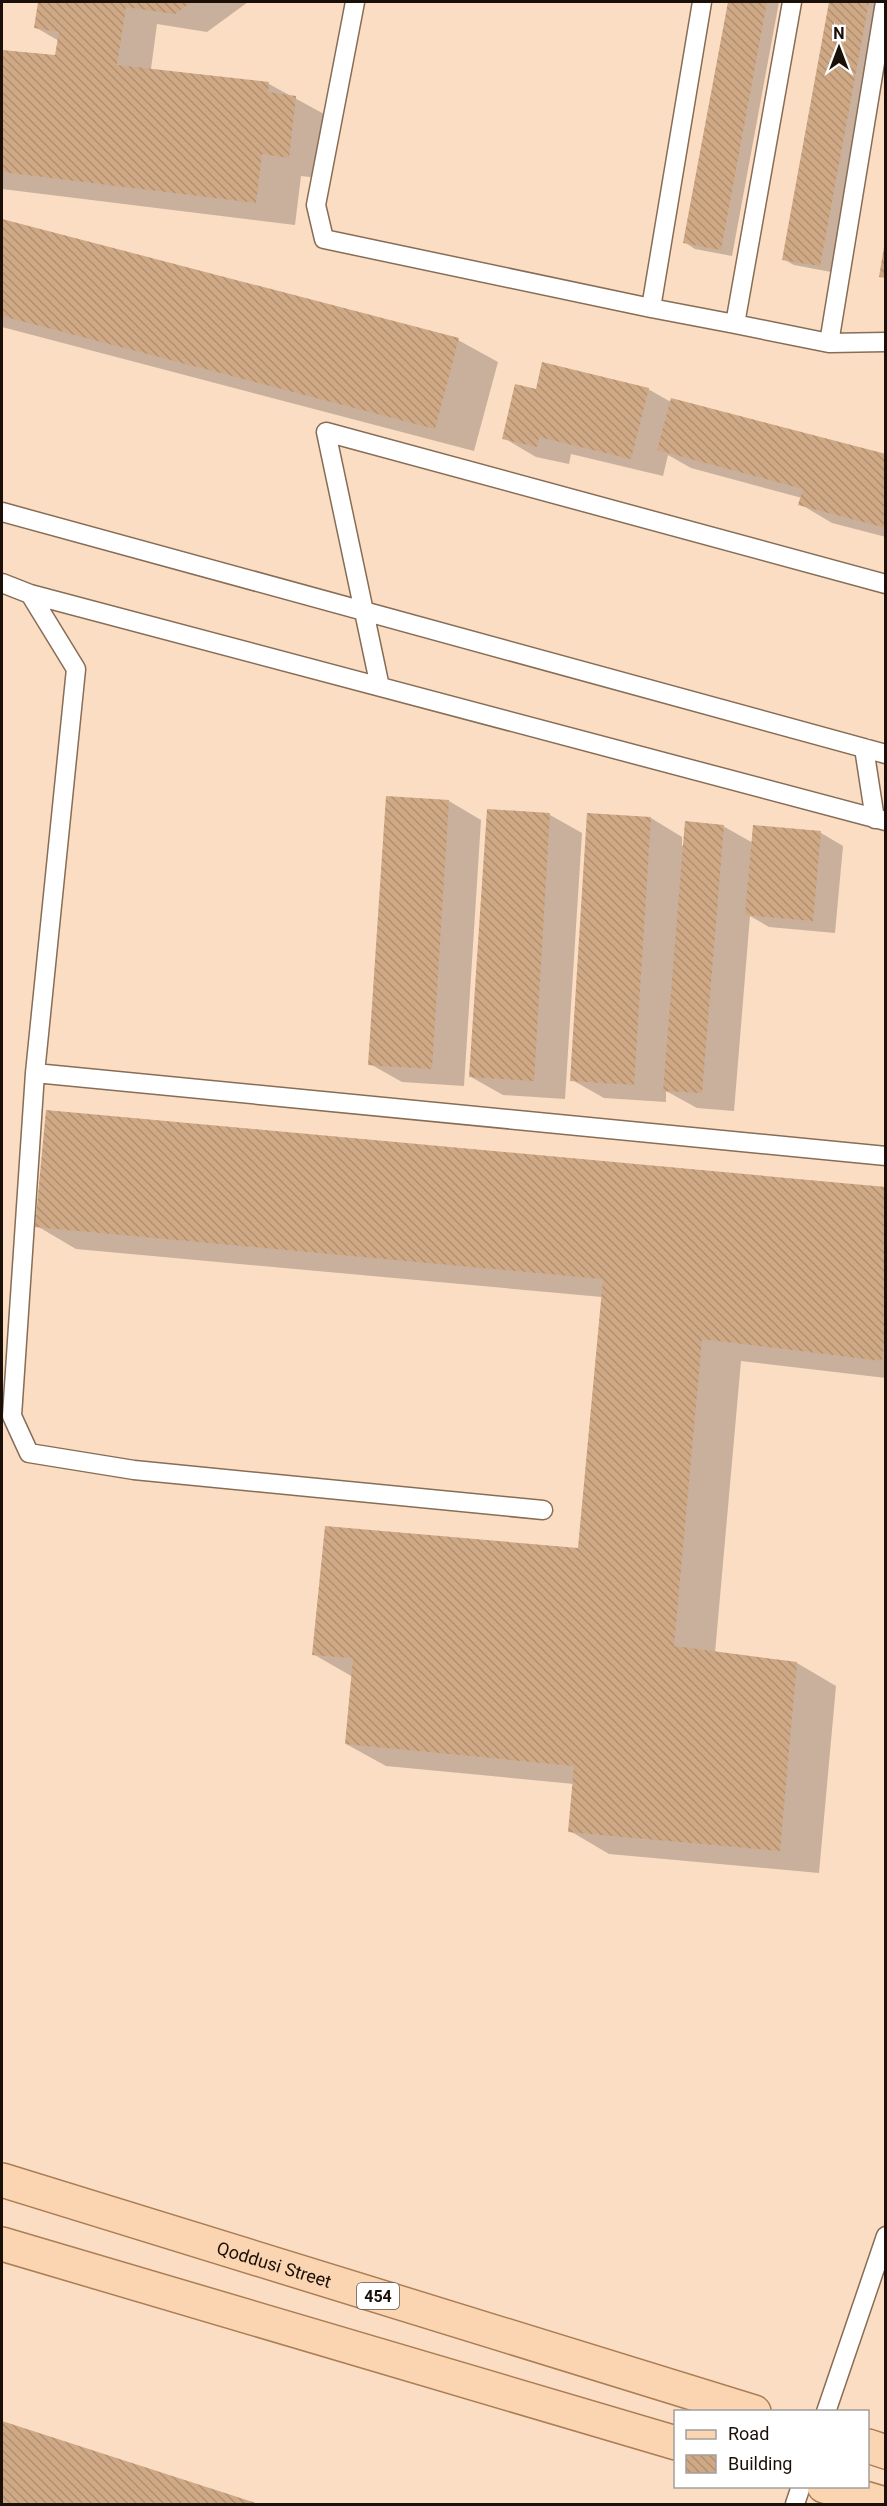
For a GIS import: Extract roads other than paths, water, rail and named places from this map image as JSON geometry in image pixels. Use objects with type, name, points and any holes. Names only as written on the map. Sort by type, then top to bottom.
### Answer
[{"type":"main road","name":"Qoddusi Street","points":[[2,2180],[748,2410]]},
{"type":"main road","points":[[2,2244],[674,2443]]},
{"type":"main road","points":[[869,2447],[885,2452]]},
{"type":"main road","points":[[827,2488],[885,2505]]},
{"type":"lane","points":[[355,2],[316,205],[324,239],[829,343],[885,342]]},
{"type":"lane","points":[[651,308],[702,2]]},
{"type":"lane","points":[[735,324],[792,2]]},
{"type":"lane","points":[[829,343],[885,2]]},
{"type":"lane","points":[[380,687],[326,432],[885,584]]},
{"type":"lane","points":[[2,512],[885,754]]},
{"type":"lane","points":[[2,583],[30,594],[880,820],[864,748]]},
{"type":"lane","points":[[30,594],[76,669],[9,1350],[12,1416],[29,1453],[134,1470],[543,1510]]},
{"type":"lane","points":[[35,1073],[885,1156]]},
{"type":"lane","points":[[827,2410],[885,2236]]},
{"type":"lane","points":[[795,2505],[801,2488]]}]
